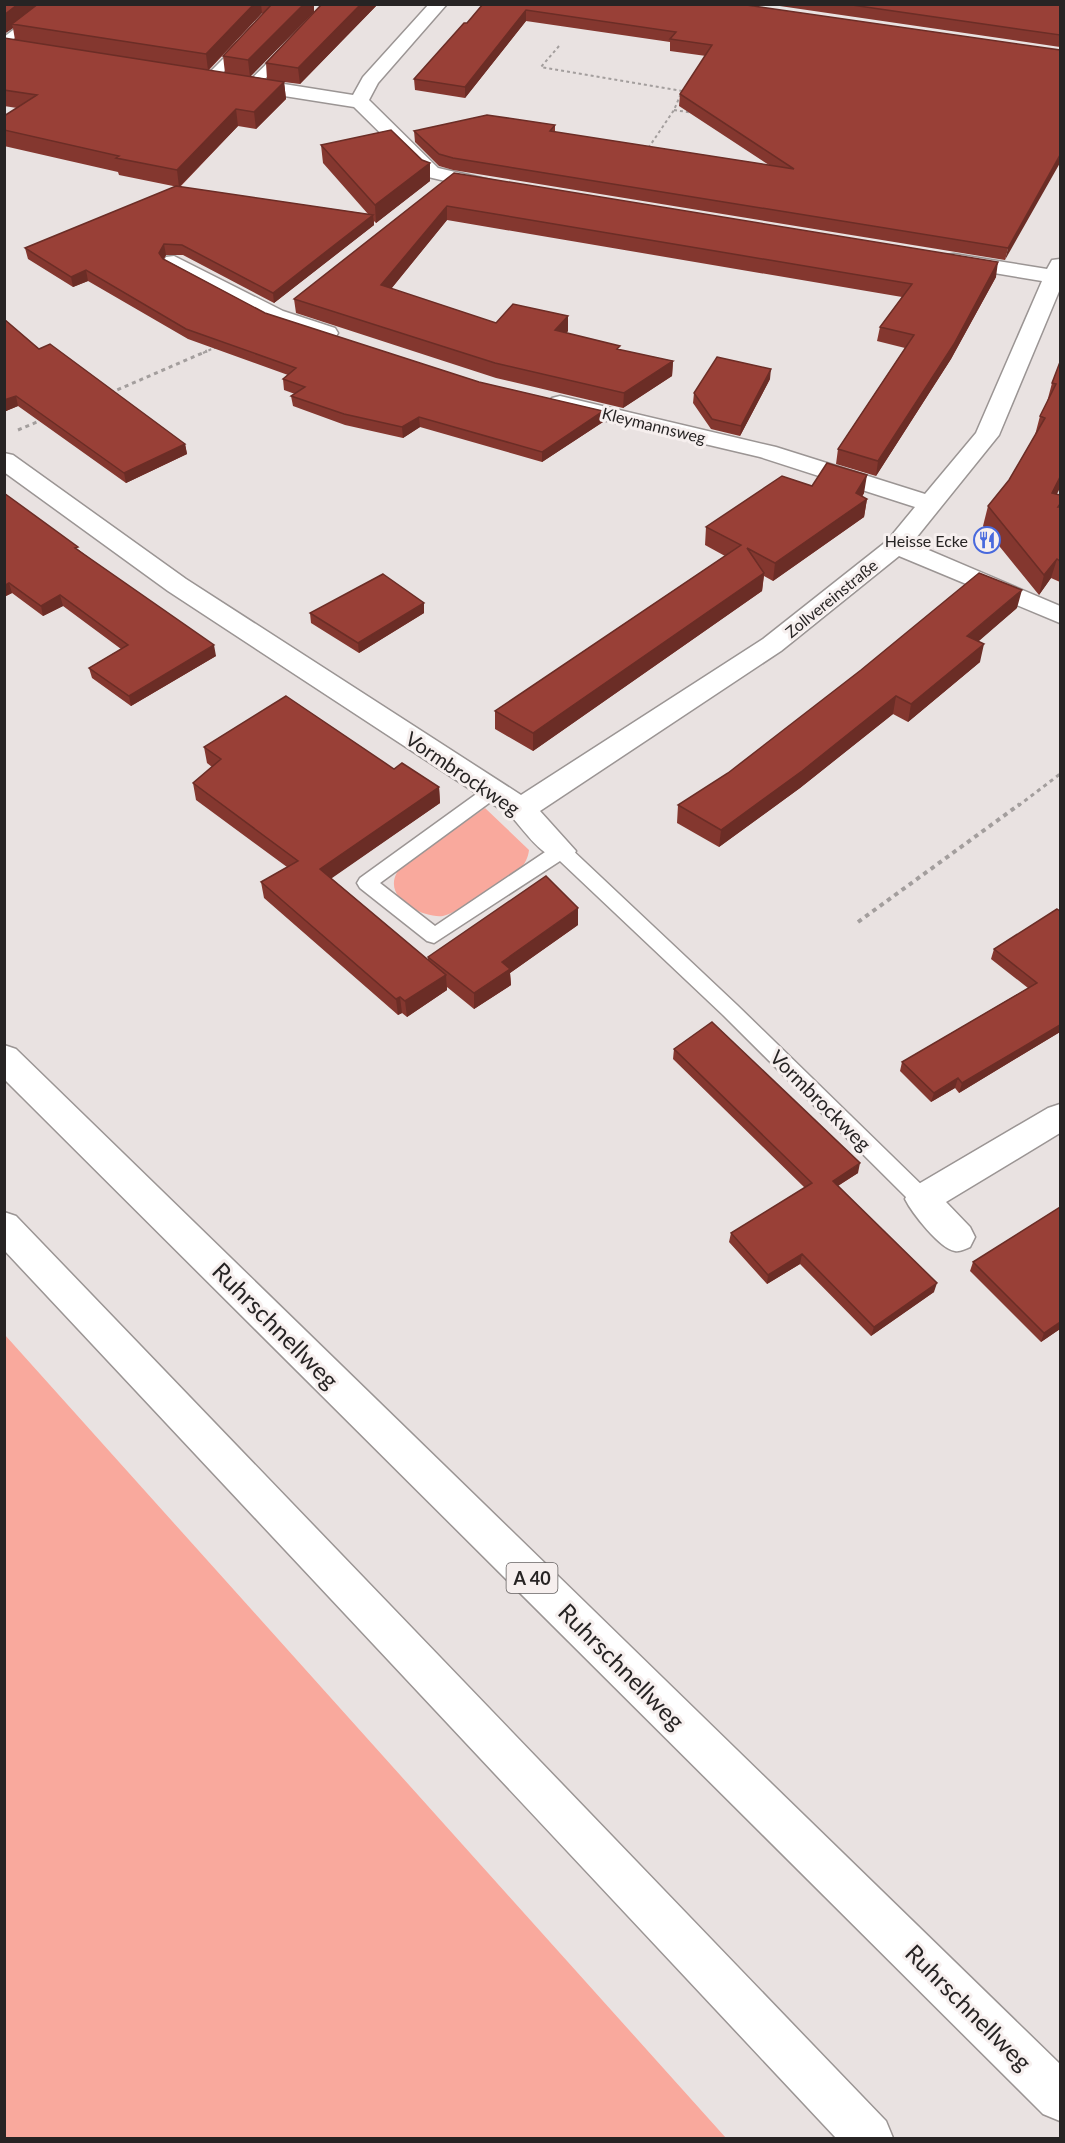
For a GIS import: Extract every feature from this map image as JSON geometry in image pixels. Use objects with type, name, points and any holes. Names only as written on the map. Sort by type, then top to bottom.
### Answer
[{"type":"main road","points":[[360,100],[370,81],[439,4]]},
{"type":"main road","points":[[4,44],[28,50]]},
{"type":"main road","points":[[187,75],[344,101],[360,100],[431,172],[450,178],[508,188]]},
{"type":"main road","points":[[428,196],[450,178]]},
{"type":"main road","points":[[931,256],[1059,273]]},
{"type":"main road","points":[[174,262],[353,341]]},
{"type":"main road","name":"Zollvereinstraße","points":[[521,809],[772,645],[896,546],[987,435],[1059,273]]},
{"type":"main road","name":"Kleymannsweg","points":[[534,397],[767,452],[931,504]]},
{"type":"main road","name":"Vormbrockweg","points":[[4,460],[177,585],[521,809],[561,851]]},
{"type":"main road","points":[[896,546],[1060,615]]},
{"type":"main road","name":"Ruhrschnellweg","points":[[4,1058],[1060,2097]]},
{"type":"main road","points":[[957,1237],[922,1199],[1060,1117]]},
{"type":"main road","points":[[4,1226],[869,2139]]},
{"type":"lane","points":[[4,44],[55,4]]},
{"type":"lane","points":[[211,78],[252,34]]},
{"type":"lane","points":[[252,85],[298,38]]},
{"type":"lane","points":[[493,791],[367,883],[434,936],[561,851]]},
{"type":"lane","name":"Vormbrockweg","points":[[561,851],[730,1010],[922,1199]]},
{"type":"path","points":[[559,45],[541,67],[682,91],[674,110],[641,157]]},
{"type":"path","points":[[674,110],[697,113]]},
{"type":"path","points":[[104,395],[226,342],[283,309]]},
{"type":"path","points":[[14,431],[54,415]]},
{"type":"path","points":[[858,921],[930,872],[1060,774]]},
{"type":"shaded area","points":[[485,808],[529,850],[521,868],[482,896],[450,914],[436,916],[419,912],[404,903],[395,890],[394,880],[399,868]]},
{"type":"shaded area","points":[[5,1335],[726,2138],[5,2138]]},
{"type":"building","points":[[4,4],[18,4],[4,15]]},
{"type":"building","points":[[38,4],[254,4],[206,54],[12,24]]},
{"type":"building","points":[[272,4],[304,4],[248,60],[223,56]]},
{"type":"building","points":[[322,4],[361,4],[298,68],[266,63]]},
{"type":"building","points":[[483,4],[739,4],[1060,50],[1060,155],[1008,248],[453,158],[439,154],[414,131],[487,115],[555,125],[550,131],[794,169],[680,94],[712,45],[670,39],[676,32],[526,10],[465,87],[414,79]]},
{"type":"building","points":[[845,4],[1060,4],[1060,35]]},
{"type":"building","points":[[4,38],[284,82],[254,112],[236,109],[177,170],[116,158],[119,156],[4,130],[4,116],[37,95],[4,90]]},
{"type":"building","points":[[391,130],[422,160],[430,163],[375,205],[321,145]]},
{"type":"building","points":[[454,173],[998,262],[954,344],[878,461],[838,449],[914,335],[880,327],[912,284],[447,206],[381,285],[496,323],[513,304],[568,316],[555,330],[620,346],[617,349],[673,361],[624,393],[495,363],[294,299]]},
{"type":"building","points":[[176,186],[373,215],[273,293],[182,245],[164,244],[159,253],[163,259],[265,313],[479,382],[603,411],[542,452],[419,417],[402,427],[344,414],[291,396],[305,387],[283,379],[296,368],[186,329],[86,270],[71,277],[25,248]]},
{"type":"building","points":[[4,319],[39,349],[50,344],[185,444],[124,473],[16,396],[4,400]]},
{"type":"building","points":[[717,357],[771,369],[741,426],[712,419],[694,393]]},
{"type":"building","points":[[1060,362],[1060,477],[1052,493],[1060,495],[1058,507],[1060,507],[1060,561],[1057,559],[1044,575],[988,506],[1009,480],[1045,418],[1040,416],[1056,384],[1052,383]]},
{"type":"building","points":[[827,463],[867,475],[856,493],[867,499],[775,563],[747,548],[764,573],[533,733],[495,711],[741,545],[706,527],[782,476],[812,486]]},
{"type":"building","points":[[4,493],[78,547],[75,548],[214,645],[129,696],[89,668],[128,645],[60,595],[41,606],[9,583],[4,586]]},
{"type":"building","points":[[979,573],[1022,590],[967,636],[984,644],[911,704],[896,696],[802,771],[721,830],[678,805],[728,773],[861,670]]},
{"type":"building","points":[[383,574],[424,603],[358,643],[310,613]]},
{"type":"building","points":[[286,696],[394,769],[402,763],[439,787],[320,869],[446,975],[405,1001],[400,997],[396,999],[261,882],[298,861],[193,783],[221,759],[204,747]]},
{"type":"building","points":[[546,876],[578,908],[502,962],[510,969],[474,993],[428,957]]},
{"type":"building","points":[[1057,909],[1060,911],[1060,1025],[962,1083],[958,1078],[934,1093],[902,1062],[1037,983],[994,949]]},
{"type":"building","points":[[712,1022],[860,1163],[833,1181],[937,1283],[874,1327],[802,1254],[768,1275],[731,1233],[812,1183],[674,1049]]},
{"type":"building","points":[[1060,1207],[1060,1322],[1044,1333],[973,1262]]},
{"type":"place","name":"Heisse Ecke","points":[[987,540]]}]
